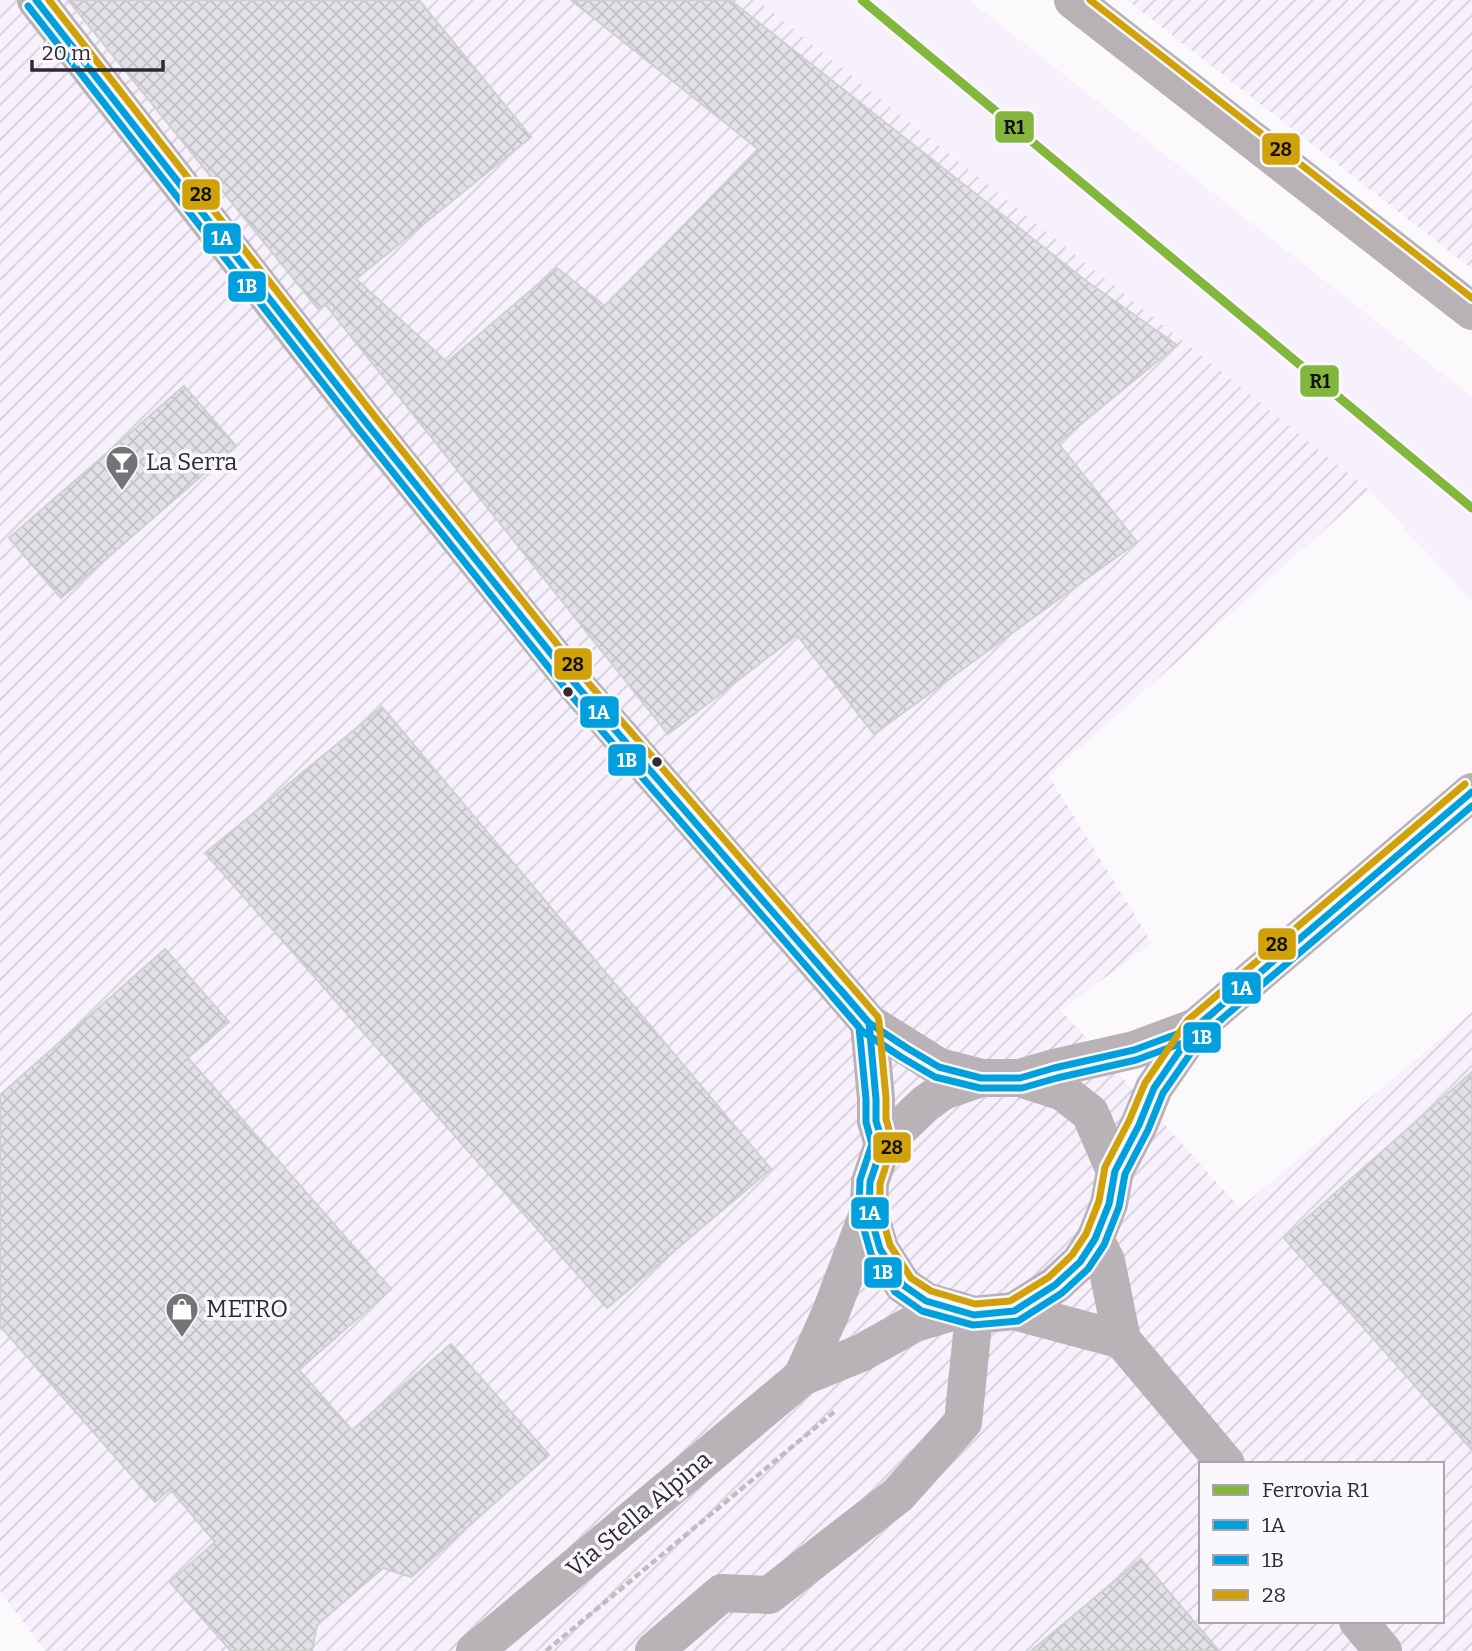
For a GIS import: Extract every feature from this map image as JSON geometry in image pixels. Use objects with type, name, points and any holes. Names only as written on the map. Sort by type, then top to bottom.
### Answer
[{"type":"main road","points":[[1073,0],[1468,305]]},
{"type":"street","points":[[36,0],[359,414],[577,686],[869,1023],[939,1067],[981,1078],[1020,1078],[1134,1050],[1196,1027]]},
{"type":"street","points":[[1014,1311],[1055,1285],[1080,1262],[1095,1239],[1109,1204],[1115,1171],[1139,1125],[1154,1088],[1196,1027],[1472,792]]},
{"type":"street","points":[[869,1023],[877,1099],[876,1121],[883,1144]]},
{"type":"street","points":[[981,1078],[943,1091],[925,1104],[883,1144],[870,1182],[869,1211],[880,1250],[904,1285],[926,1301],[966,1312],[1014,1311],[1122,1340]]},
{"type":"street","points":[[1020,1078],[1063,1092],[1090,1113],[1115,1171]]},
{"type":"street","name":"Via Stella Alpina","points":[[802,1377],[831,1312],[869,1211]]},
{"type":"street","points":[[1095,1239],[1106,1261],[1122,1340],[1224,1462]]},
{"type":"street","points":[[654,1651],[722,1594],[769,1595],[898,1494],[963,1422],[966,1312]]},
{"type":"street","name":"Via Stella Alpina","points":[[475,1651],[802,1377],[861,1353],[915,1323],[966,1312]]},
{"type":"street","points":[[1360,1623],[1383,1651]]},
{"type":"path","points":[[547,1651],[839,1408]]},
{"type":"shaded area","points":[[0,0],[757,0],[1369,490],[1049,776],[1152,943],[1061,1010],[1240,1208],[1472,1012],[1472,1651],[45,1651],[0,1591]]},
{"type":"shaded area","points":[[757,0],[969,0],[1472,397],[1472,602],[1369,490]]},
{"type":"shaded area","points":[[1127,0],[1472,0],[1472,269]]},
{"type":"building","points":[[68,0],[419,0],[531,137],[356,279],[447,362],[557,268],[605,306],[758,149],[571,0],[730,0],[1085,280],[1177,345],[1058,443],[1137,542],[874,734],[797,635],[668,734],[325,304],[318,309]]},
{"type":"building","name":"La Serra","points":[[184,386],[236,446],[61,598],[9,538]]},
{"type":"building","points":[[382,707],[771,1169],[607,1308],[205,853]]},
{"type":"building","points":[[165,949],[229,1022],[188,1058],[391,1289],[299,1370],[352,1430],[451,1344],[549,1455],[411,1577],[383,1568],[317,1625],[312,1651],[231,1651],[170,1582],[215,1542],[170,1489],[155,1502],[0,1326],[0,1095]]},
{"type":"building","points":[[1472,1072],[1472,1450],[1284,1238]]},
{"type":"building","points":[[1141,1559],[1219,1651],[1031,1651]]},
{"type":"rail line","name":"R1","points":[[862,0],[1472,508]]},
{"type":"transit line","name":"1A","points":[[36,0],[368,425],[577,686],[869,1023],[876,1121],[883,1144],[870,1182],[869,1211],[880,1249],[903,1285],[926,1301],[974,1315],[1014,1311],[1055,1285],[1080,1262],[1095,1239],[1109,1204],[1115,1171],[1139,1125],[1154,1088],[1196,1027],[1472,792]]},
{"type":"transit line","name":"28","points":[[49,0],[376,418],[585,679],[878,1017],[886,1119],[893,1144],[880,1184],[880,1210],[890,1245],[911,1278],[931,1291],[975,1304],[1010,1301],[1049,1277],[1072,1255],[1086,1234],[1099,1201],[1105,1167],[1145,1083],[1188,1020],[1465,784]]},
{"type":"transit line","name":"28","points":[[1090,0],[1472,298]]},
{"type":"transit line","name":"1B","points":[[28,6],[360,431],[569,693],[859,1027],[866,1122],[872,1144],[860,1180],[859,1212],[871,1254],[895,1292],[922,1311],[973,1325],[1018,1321],[1062,1293],[1088,1269],[1104,1245],[1119,1207],[1125,1174],[1148,1130],[1163,1093],[1204,1034],[1472,806]]},
{"type":"transit line","name":"1A","points":[[840,989],[869,1023],[907,1048],[939,1067],[981,1078],[1020,1078],[1134,1050],[1196,1027],[1214,1012]]},
{"type":"transit line","name":"1B","points":[[832,996],[862,1031],[901,1057],[935,1077],[980,1088],[1022,1088],[1136,1060],[1201,1036],[1221,1020]]},
{"type":"place","name":"La Serra","points":[[122,492]]},
{"type":"place","name":"METRO","points":[[182,1339]]}]
